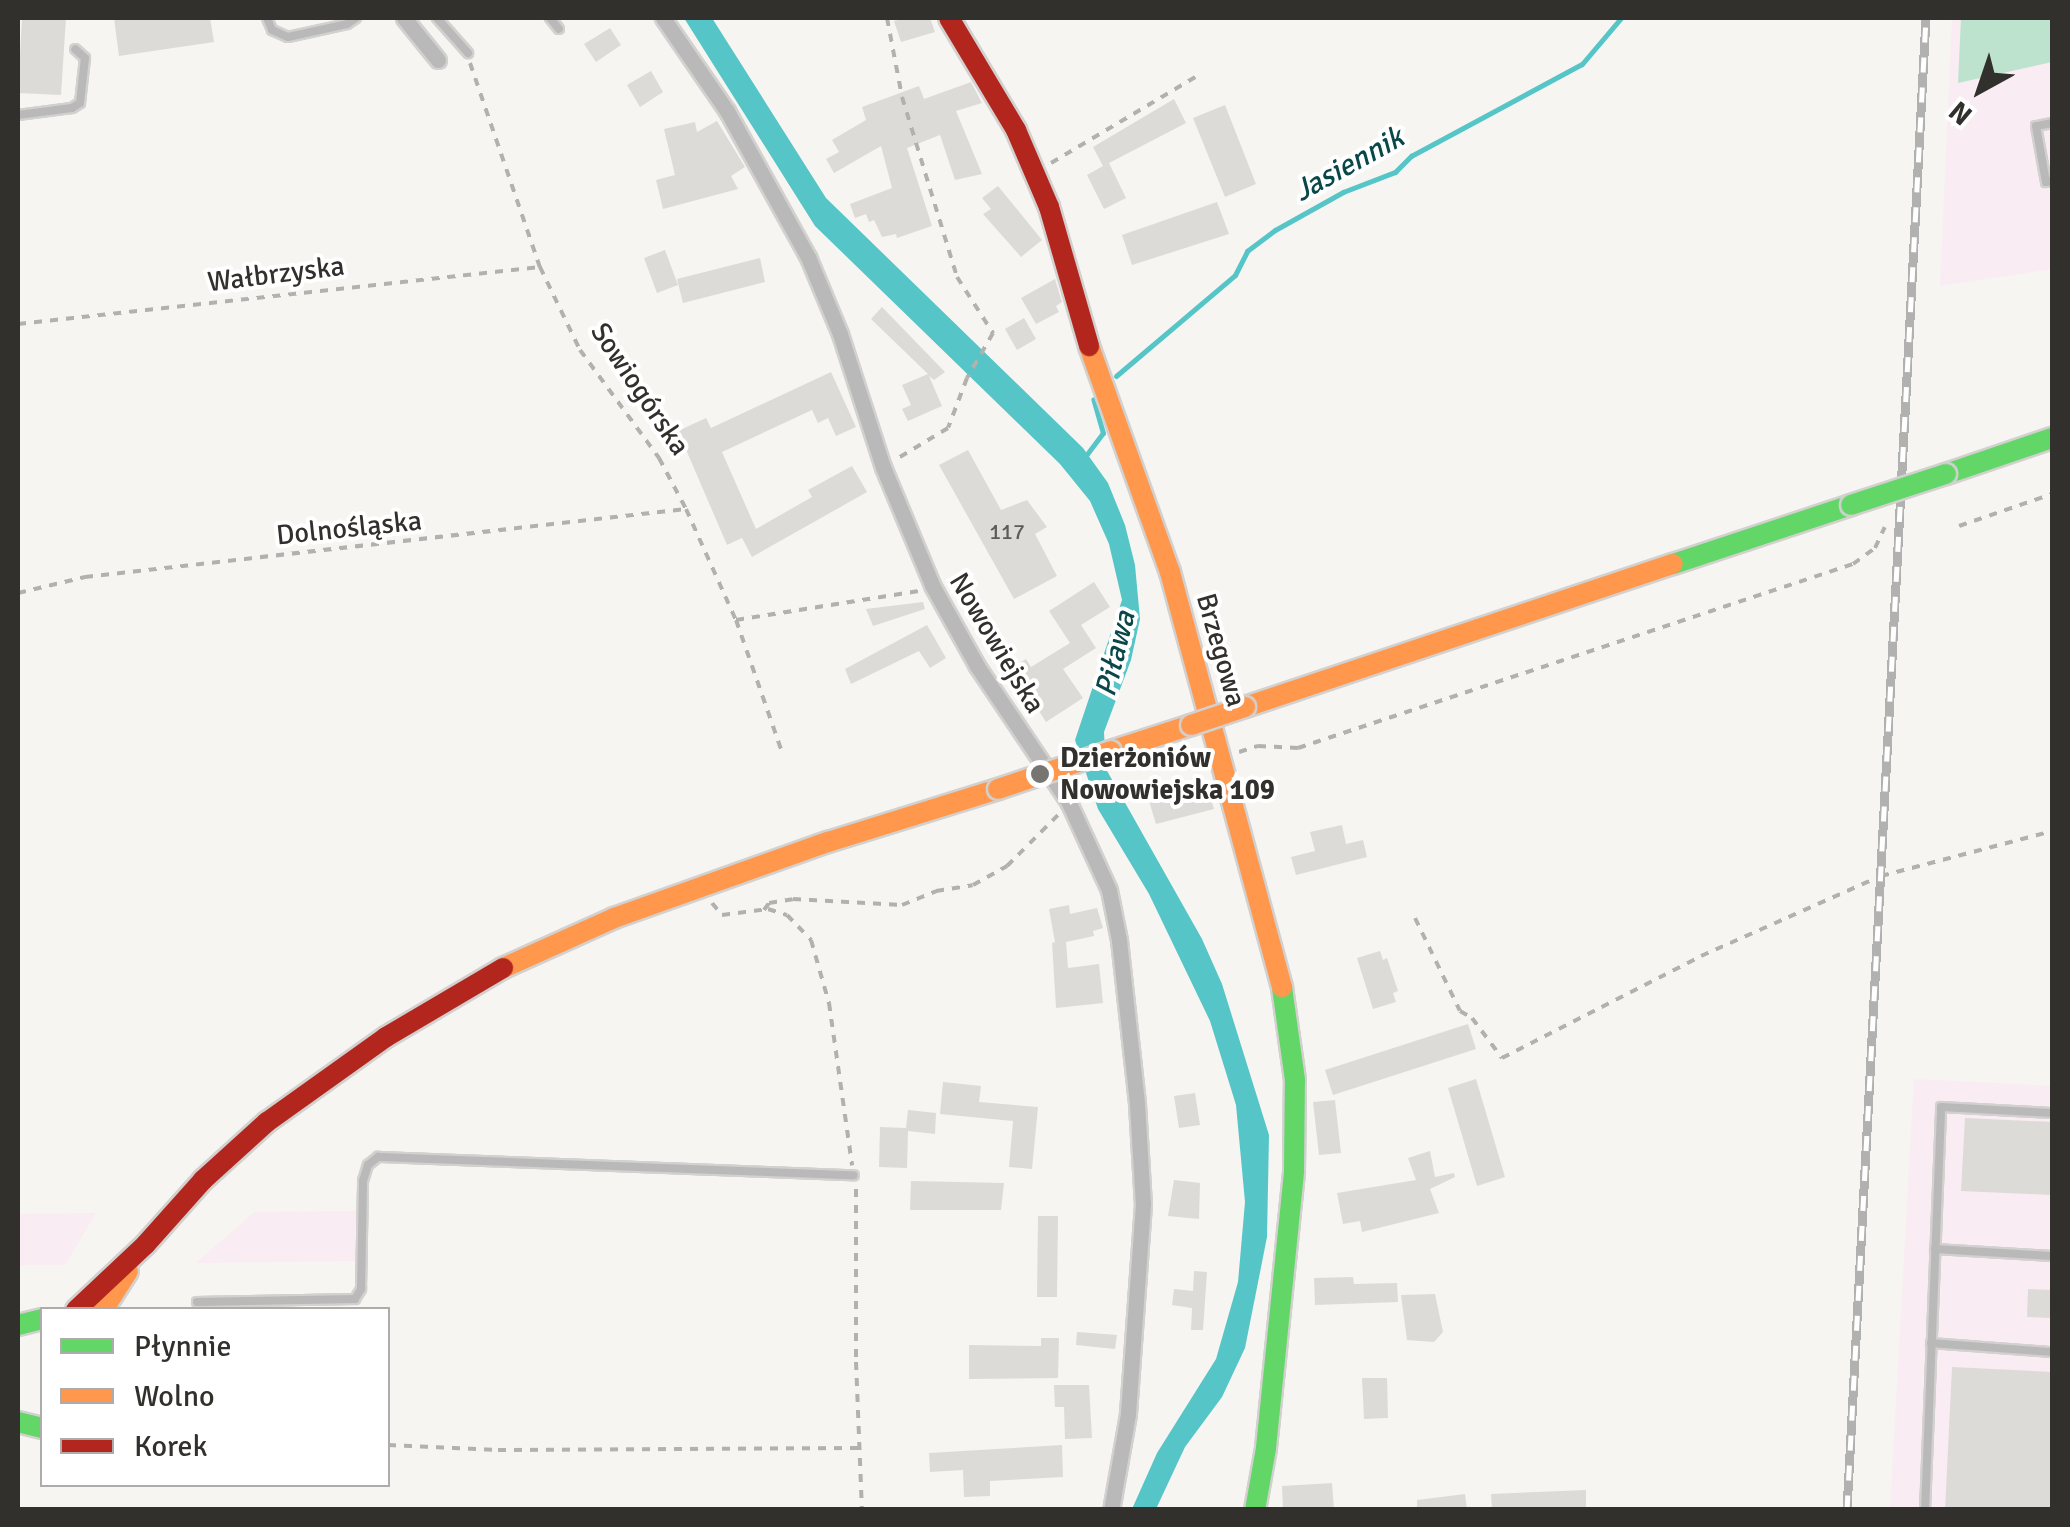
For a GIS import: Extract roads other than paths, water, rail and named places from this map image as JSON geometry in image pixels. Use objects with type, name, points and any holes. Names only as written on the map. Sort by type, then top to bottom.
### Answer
[{"type":"main road","name":"Brzegowa","points":[[949,18],[1016,130],[1034,173],[1170,572],[1279,966],[1295,1080],[1294,1170],[1266,1448],[1255,1510]]},
{"type":"main road","points":[[79,1307],[146,1244],[202,1180],[318,1083],[441,1003],[533,952],[697,888],[2052,438]]},
{"type":"main road","points":[[105,1307],[146,1244]]},
{"type":"street","points":[[404,18],[438,60]]},
{"type":"street","name":"Nowowiejska","points":[[664,18],[726,111],[808,257],[844,346],[883,467],[932,585],[977,666],[1068,803],[1102,868],[1119,940],[1143,1175],[1139,1306],[1128,1414],[1111,1510]]},
{"type":"lane","points":[[267,18],[272,30],[288,37],[347,24],[356,18]]},
{"type":"lane","points":[[437,18],[468,54]]},
{"type":"lane","points":[[550,18],[559,29]]},
{"type":"lane","points":[[18,115],[72,108],[80,103],[86,58],[75,49]]},
{"type":"lane","points":[[2052,123],[2036,126],[2046,182],[2052,181]]},
{"type":"lane","points":[[1924,1510],[1940,1106],[2052,1113]]},
{"type":"lane","points":[[197,1302],[356,1299],[361,1288],[363,1181],[368,1165],[378,1156],[854,1175]]},
{"type":"lane","points":[[1935,1249],[2052,1256]]},
{"type":"lane","points":[[1931,1343],[2052,1352]]},
{"type":"water","name":"Piława","points":[[684,18],[712,18],[826,198],[1083,448],[1108,483],[1125,525],[1135,565],[1140,619],[1131,660],[1104,732],[1106,769],[1202,939],[1222,984],[1269,1135],[1267,1237],[1245,1348],[1222,1397],[1185,1447],[1156,1509],[1132,1509],[1157,1453],[1216,1359],[1238,1282],[1245,1202],[1236,1105],[1210,1021],[1149,894],[1098,809],[1075,740],[1122,600],[1109,544],[1090,501],[1060,464],[815,226]]},
{"type":"waterway","name":"Jasiennik","points":[[1116,376],[1235,275],[1247,251],[1275,230],[1343,192],[1395,172],[1411,156],[1582,64],[1621,18]]},
{"type":"waterway","name":"Jasiennik","points":[[1084,458],[1103,433],[1093,399]]},
{"type":"railway","points":[[1847,1510],[1926,18]]},
{"type":"place","name":"Dzierżoniów Nowowiejska 109","points":[[1040,774]]}]
